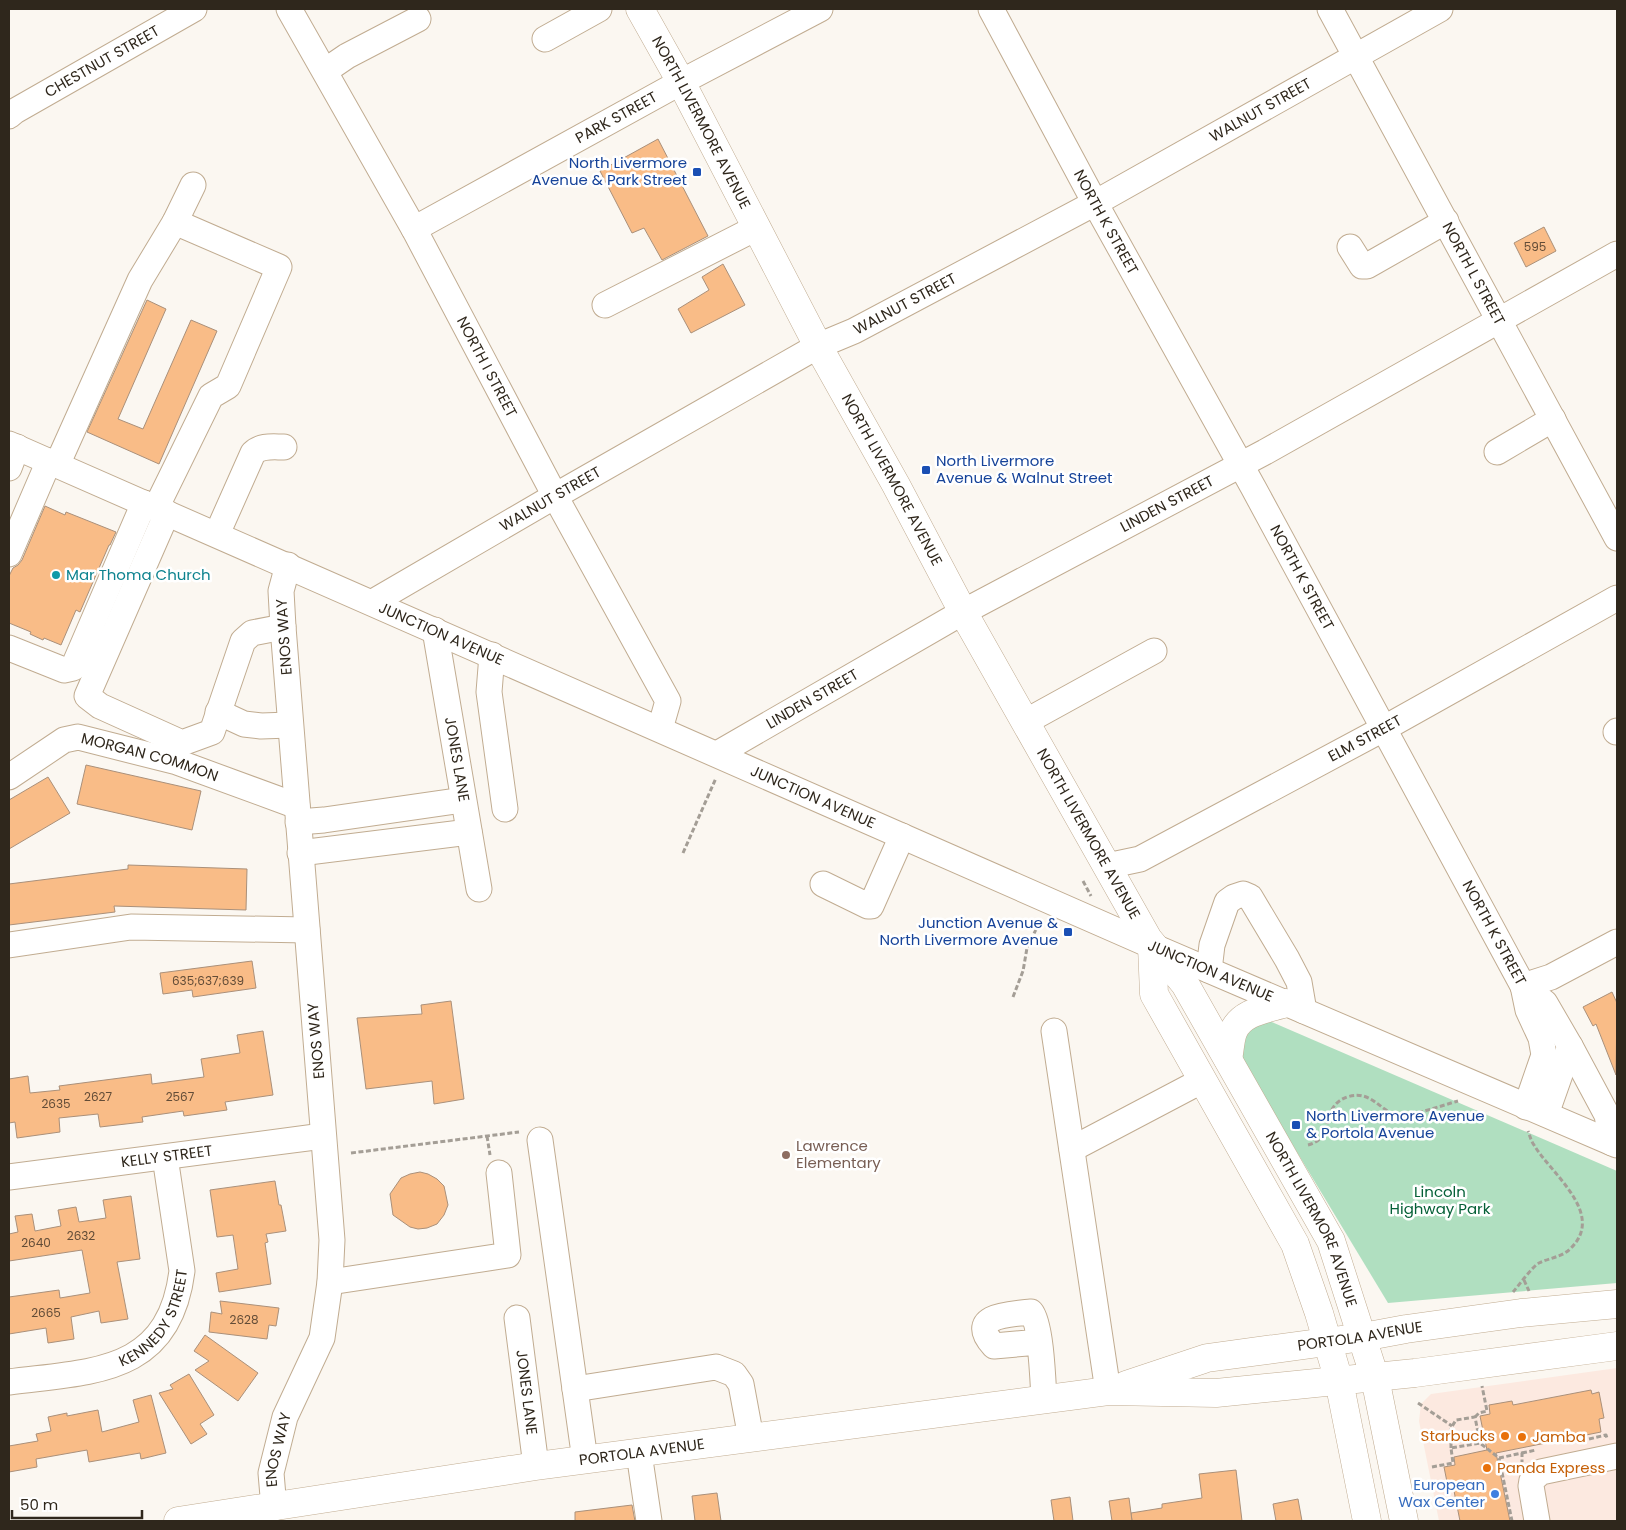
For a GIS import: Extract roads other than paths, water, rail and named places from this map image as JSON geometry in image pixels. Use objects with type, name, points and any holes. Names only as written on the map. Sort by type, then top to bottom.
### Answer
[{"type":"main road","name":"NORTH LIVERMORE AVENUE","points":[[640,9],[681,82],[818,346],[896,485],[962,612],[1152,946],[1185,984],[1331,1241],[1375,1378],[1404,1521]]},
{"type":"main road","name":"NORTH LIVERMORE AVENUE","points":[[1152,946],[1154,994],[1295,1244],[1339,1381],[1367,1521]]},
{"type":"main road","points":[[1228,1059],[1233,1032],[1240,1021],[1249,1014],[1295,1007]]},
{"type":"main road","name":"PORTOLA AVENUE","points":[[1108,1391],[1207,1358],[1521,1313],[1617,1304]]},
{"type":"main road","name":"PORTOLA AVENUE","points":[[178,1521],[274,1508],[536,1466],[1108,1391],[1216,1393],[1375,1378],[1617,1346]]},
{"type":"street","name":"CHESTNUT STREET","points":[[11,111],[194,9]]},
{"type":"street","name":"NORTH I STREET","points":[[289,9],[414,229],[555,496],[668,701],[660,729]]},
{"type":"street","points":[[545,39],[599,9]]},
{"type":"street","name":"PARK STREET","points":[[414,229],[681,82],[820,9]]},
{"type":"street","name":"NORTH K STREET","points":[[991,9],[1523,986],[1545,1003],[1570,1046],[1607,1115],[1615,1144]]},
{"type":"street","name":"NORTH L STREET","points":[[1330,9],[1617,538]]},
{"type":"street","name":"WALNUT STREET","points":[[373,602],[818,346],[854,331],[1095,203],[1440,9]]},
{"type":"street","points":[[325,71],[347,56],[418,19]]},
{"type":"street","points":[[9,554],[140,280],[175,222],[193,186]]},
{"type":"street","points":[[1350,247],[1362,266],[1367,266],[1446,221]]},
{"type":"street","points":[[9,648],[64,670],[73,668],[156,508],[211,396],[228,386],[279,267],[175,222]]},
{"type":"street","points":[[605,305],[756,228]]},
{"type":"street","name":"LINDEN STREET","points":[[716,766],[962,612],[1240,465],[1617,254]]},
{"type":"street","points":[[1497,452],[1553,419]]},
{"type":"street","points":[[217,534],[254,453],[262,448],[284,447]]},
{"type":"street","name":"JUNCTION AVENUE","points":[[12,453],[53,463],[660,729],[716,766],[902,836],[1295,1007],[1533,1118],[1615,1144]]},
{"type":"street","points":[[156,508],[87,696],[100,706],[182,743],[215,722],[261,726],[290,725]]},
{"type":"street","name":"ENOS WAY","points":[[274,1508],[271,1473],[285,1417],[322,1338],[330,1282],[332,1240],[283,627],[281,591],[288,565]]},
{"type":"street","name":"ELM STREET","points":[[1107,866],[1140,859],[1383,728],[1617,598]]},
{"type":"street","points":[[215,722],[243,641],[252,632],[283,627]]},
{"type":"street","name":"JONES LANE","points":[[435,630],[478,889]]},
{"type":"street","points":[[1025,722],[1154,651]]},
{"type":"street","points":[[492,655],[489,692],[505,809]]},
{"type":"street","name":"MORGAN COMMON","points":[[9,777],[64,740],[78,737],[177,762],[297,814]]},
{"type":"street","points":[[297,814],[324,820],[463,800]]},
{"type":"street","points":[[300,853],[469,832]]},
{"type":"street","points":[[823,884],[871,906],[902,836]]},
{"type":"street","points":[[1209,970],[1212,945],[1227,902],[1243,894],[1250,897],[1287,959],[1298,982],[1295,1007]]},
{"type":"street","points":[[9,945],[131,926],[307,930]]},
{"type":"street","points":[[1533,1118],[1544,1055],[1541,1038],[1528,1010],[1523,986],[1551,978],[1617,942]]},
{"type":"street","points":[[1054,1031],[1108,1391]]},
{"type":"street","points":[[1533,1118],[1570,1046]]},
{"type":"street","points":[[1072,1149],[1203,1080]]},
{"type":"street","name":"KELLY STREET","points":[[9,1177],[323,1136]]},
{"type":"street","points":[[530,1136],[575,1389],[585,1460]]},
{"type":"street","name":"KENNEDY STREET","points":[[9,1382],[97,1370],[113,1366],[132,1358],[148,1346],[162,1329],[173,1310],[182,1271],[166,1156]]},
{"type":"street","points":[[330,1282],[508,1255],[499,1173]]},
{"type":"street","name":"JONES LANE","points":[[517,1318],[536,1466]]},
{"type":"street","points":[[1038,1342],[1044,1399]]},
{"type":"street","points":[[575,1389],[716,1367],[734,1374],[741,1384],[751,1438]]},
{"type":"street","points":[[639,1453],[649,1521]]},
{"type":"street","points":[[1538,1521],[1531,1486],[1532,1480],[1541,1472],[1617,1456]]},
{"type":"place","name":"North Livermore Avenue & Park Street","points":[[697,172]]},
{"type":"place","name":"North Livermore Avenue & Walnut Street","points":[[926,470]]},
{"type":"place","name":"Mar Thoma Church","points":[[56,575]]},
{"type":"place","name":"Junction Avenue & North Livermore Avenue","points":[[1068,932]]},
{"type":"place","name":"North Livermore Avenue & Portola Avenue","points":[[1296,1125]]},
{"type":"place","name":"Lawrence Elementary","points":[[786,1155]]},
{"type":"place","name":"Starbucks","points":[[1505,1436]]},
{"type":"place","name":"Jamba","points":[[1522,1437]]},
{"type":"place","name":"Panda Express","points":[[1487,1468]]},
{"type":"place","name":"European Wax Center","points":[[1495,1494]]},
{"type":"park label","name":"Lincoln Highway Park","points":[[1440,1200]]}]
